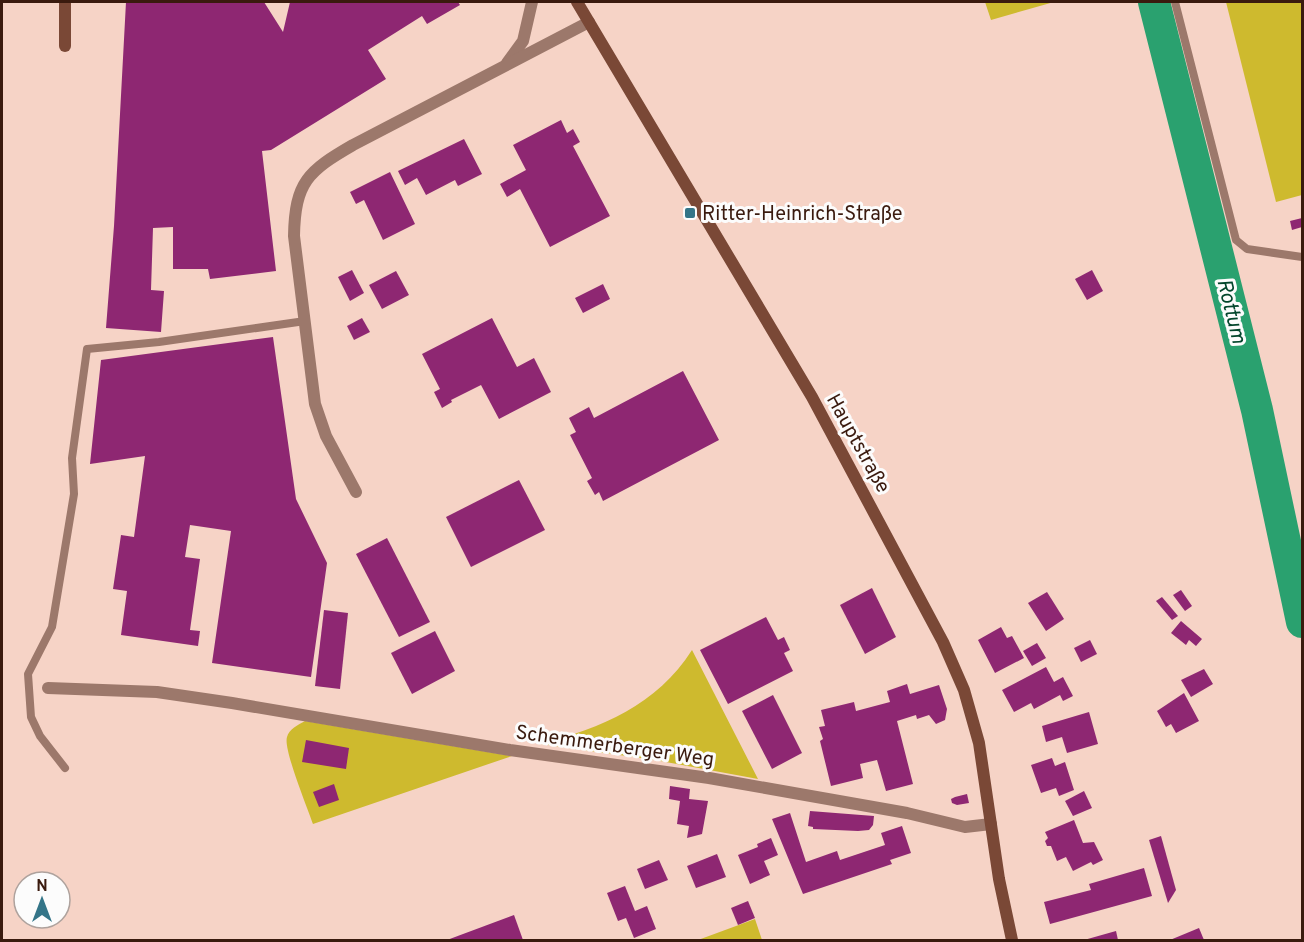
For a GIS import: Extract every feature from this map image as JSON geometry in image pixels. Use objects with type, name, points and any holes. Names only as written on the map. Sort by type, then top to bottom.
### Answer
[{"type":"main road","points":[[65,2],[65,46]]},
{"type":"main road","name":"Hauptstraße","points":[[577,2],[801,377],[943,642],[964,690],[979,743],[990,824],[1012,940]]},
{"type":"street","points":[[505,67],[523,41],[532,2]]},
{"type":"street","points":[[356,492],[326,436],[315,404],[294,236],[294,213],[302,184],[321,164],[590,22]]},
{"type":"street","name":"Schemmerberger Weg","points":[[48,688],[157,692],[232,702],[510,750],[721,780],[907,813],[965,827],[990,824]]},
{"type":"lane","points":[[1175,2],[1236,240],[1247,249],[1302,257]]},
{"type":"lane","points":[[65,768],[39,736],[31,717],[28,674],[52,627],[74,494],[72,458],[87,349],[159,342],[304,321]]},
{"type":"shaded area","points":[[985,2],[1054,2],[991,20]]},
{"type":"shaded area","points":[[1226,2],[1302,2],[1302,195],[1276,202]]},
{"type":"shaded area","points":[[692,650],[758,779],[655,760],[541,744],[585,730],[626,712],[662,686]]},
{"type":"shaded area","points":[[305,721],[512,756],[313,824],[292,766],[287,744],[290,732]]},
{"type":"shaded area","points":[[755,919],[762,940],[698,940]]},
{"type":"building","points":[[126,2],[264,2],[283,32],[290,2],[458,2],[460,5],[427,24],[422,16],[368,50],[386,79],[271,150],[262,151],[276,271],[210,279],[208,269],[173,269],[173,227],[153,228],[151,290],[164,291],[161,332],[106,328]]},
{"type":"building","points":[[561,120],[567,133],[573,129],[580,142],[573,146],[610,216],[550,247],[520,189],[507,197],[500,184],[526,170],[513,145]]},
{"type":"building","points":[[464,139],[482,174],[458,186],[455,180],[426,195],[417,178],[405,185],[398,171]]},
{"type":"building","points":[[390,172],[415,224],[383,240],[364,200],[356,204],[350,192]]},
{"type":"building","points":[[1302,218],[1302,227],[1292,230],[1290,221]]},
{"type":"building","points":[[352,270],[364,293],[350,301],[338,277]]},
{"type":"building","points":[[1092,270],[1103,291],[1087,300],[1075,279]]},
{"type":"building","points":[[396,271],[409,295],[382,309],[369,285]]},
{"type":"building","points":[[603,284],[610,299],[583,313],[575,298]]},
{"type":"building","points":[[362,318],[370,332],[354,340],[347,326]]},
{"type":"building","points":[[492,318],[517,367],[534,358],[551,392],[499,419],[481,385],[451,400],[452,402],[442,408],[434,392],[440,389],[422,354]]},
{"type":"building","points":[[273,337],[296,499],[327,563],[311,677],[212,663],[231,531],[190,525],[185,557],[200,559],[190,630],[200,631],[198,646],[121,635],[127,591],[113,589],[121,535],[134,537],[145,456],[90,464],[101,360]]},
{"type":"building","points":[[683,371],[719,440],[603,501],[599,492],[595,495],[587,481],[592,478],[570,435],[576,432],[569,418],[589,407],[594,418]]},
{"type":"building","points":[[519,480],[545,530],[471,567],[446,517]]},
{"type":"building","points":[[387,538],[430,622],[399,637],[356,554]]},
{"type":"building","points":[[872,588],[896,637],[865,654],[840,605]]},
{"type":"building","points":[[1181,590],[1192,606],[1185,611],[1173,595]]},
{"type":"building","points":[[1047,592],[1064,619],[1046,631],[1028,603]]},
{"type":"building","points":[[1162,597],[1178,616],[1172,620],[1156,601]]},
{"type":"building","points":[[324,610],[348,613],[340,689],[315,686]]},
{"type":"building","points":[[766,617],[778,640],[784,637],[790,650],[784,653],[793,671],[728,704],[700,650]]},
{"type":"building","points":[[1181,621],[1202,639],[1196,646],[1189,640],[1186,645],[1171,633]]},
{"type":"building","points":[[1001,627],[1007,638],[1012,636],[1024,658],[995,673],[978,640]]},
{"type":"building","points":[[435,631],[455,671],[412,694],[391,653]]},
{"type":"building","points":[[1090,640],[1097,654],[1081,662],[1074,648]]},
{"type":"building","points":[[1037,643],[1046,658],[1032,666],[1023,651]]},
{"type":"building","points":[[1046,667],[1054,682],[1063,677],[1073,696],[1063,701],[1060,695],[1034,709],[1031,703],[1014,712],[1002,690]]},
{"type":"building","points":[[1204,669],[1213,684],[1191,697],[1181,680]]},
{"type":"building","points":[[907,684],[910,694],[939,685],[947,709],[945,720],[936,724],[929,715],[917,719],[916,715],[897,721],[913,784],[886,791],[877,760],[860,764],[863,778],[831,786],[820,741],[823,739],[819,727],[825,726],[821,710],[854,702],[856,711],[890,702],[887,691]]},
{"type":"building","points":[[1184,693],[1199,721],[1176,733],[1171,724],[1166,727],[1157,711]]},
{"type":"building","points":[[773,695],[802,753],[772,769],[742,711]]},
{"type":"building","points":[[1089,712],[1098,744],[1067,753],[1062,737],[1046,742],[1042,726]]},
{"type":"building","points":[[306,740],[349,748],[346,769],[302,762]]},
{"type":"building","points":[[1052,758],[1055,766],[1065,762],[1074,790],[1059,796],[1056,788],[1041,793],[1031,765]]},
{"type":"building","points":[[334,784],[339,800],[319,807],[313,792]]},
{"type":"building","points":[[670,786],[690,789],[689,799],[708,801],[702,834],[687,838],[689,826],[677,824],[680,801],[669,799]]},
{"type":"building","points":[[1084,791],[1092,808],[1073,816],[1065,801]]},
{"type":"building","points":[[967,794],[969,803],[957,805],[952,803],[951,799]]},
{"type":"building","points":[[810,811],[874,816],[873,825],[869,830],[858,831],[813,829],[808,826]]},
{"type":"building","points":[[790,813],[806,862],[837,851],[840,860],[885,845],[881,833],[902,826],[911,853],[890,860],[892,864],[803,894],[772,819]]},
{"type":"building","points":[[1074,820],[1083,843],[1094,842],[1103,860],[1093,865],[1091,862],[1073,871],[1066,857],[1057,861],[1051,846],[1047,846],[1045,841],[1048,838],[1045,832]]},
{"type":"building","points":[[1161,836],[1176,890],[1168,903],[1149,840]]},
{"type":"building","points":[[771,838],[778,855],[764,861],[770,875],[750,884],[738,855],[758,847],[757,844]]},
{"type":"building","points":[[717,854],[726,877],[696,888],[687,866]]},
{"type":"building","points":[[659,860],[668,880],[645,889],[637,869]]},
{"type":"building","points":[[1144,868],[1152,896],[1050,924],[1044,902],[1091,890],[1089,884]]},
{"type":"building","points":[[625,886],[635,911],[647,906],[656,929],[634,938],[626,918],[618,921],[607,893]]},
{"type":"building","points":[[748,901],[755,918],[738,925],[731,908]]},
{"type":"building","points":[[514,915],[523,940],[447,940]]},
{"type":"building","points":[[1199,928],[1204,940],[1170,940]]},
{"type":"building","points":[[1116,931],[1118,940],[1084,940]]},
{"type":"waterway","name":"Rottum","points":[[1154,2],[1257,410],[1302,622]]},
{"type":"place","name":"Ritter-Heinrich-Straße","points":[[690,213]]}]
